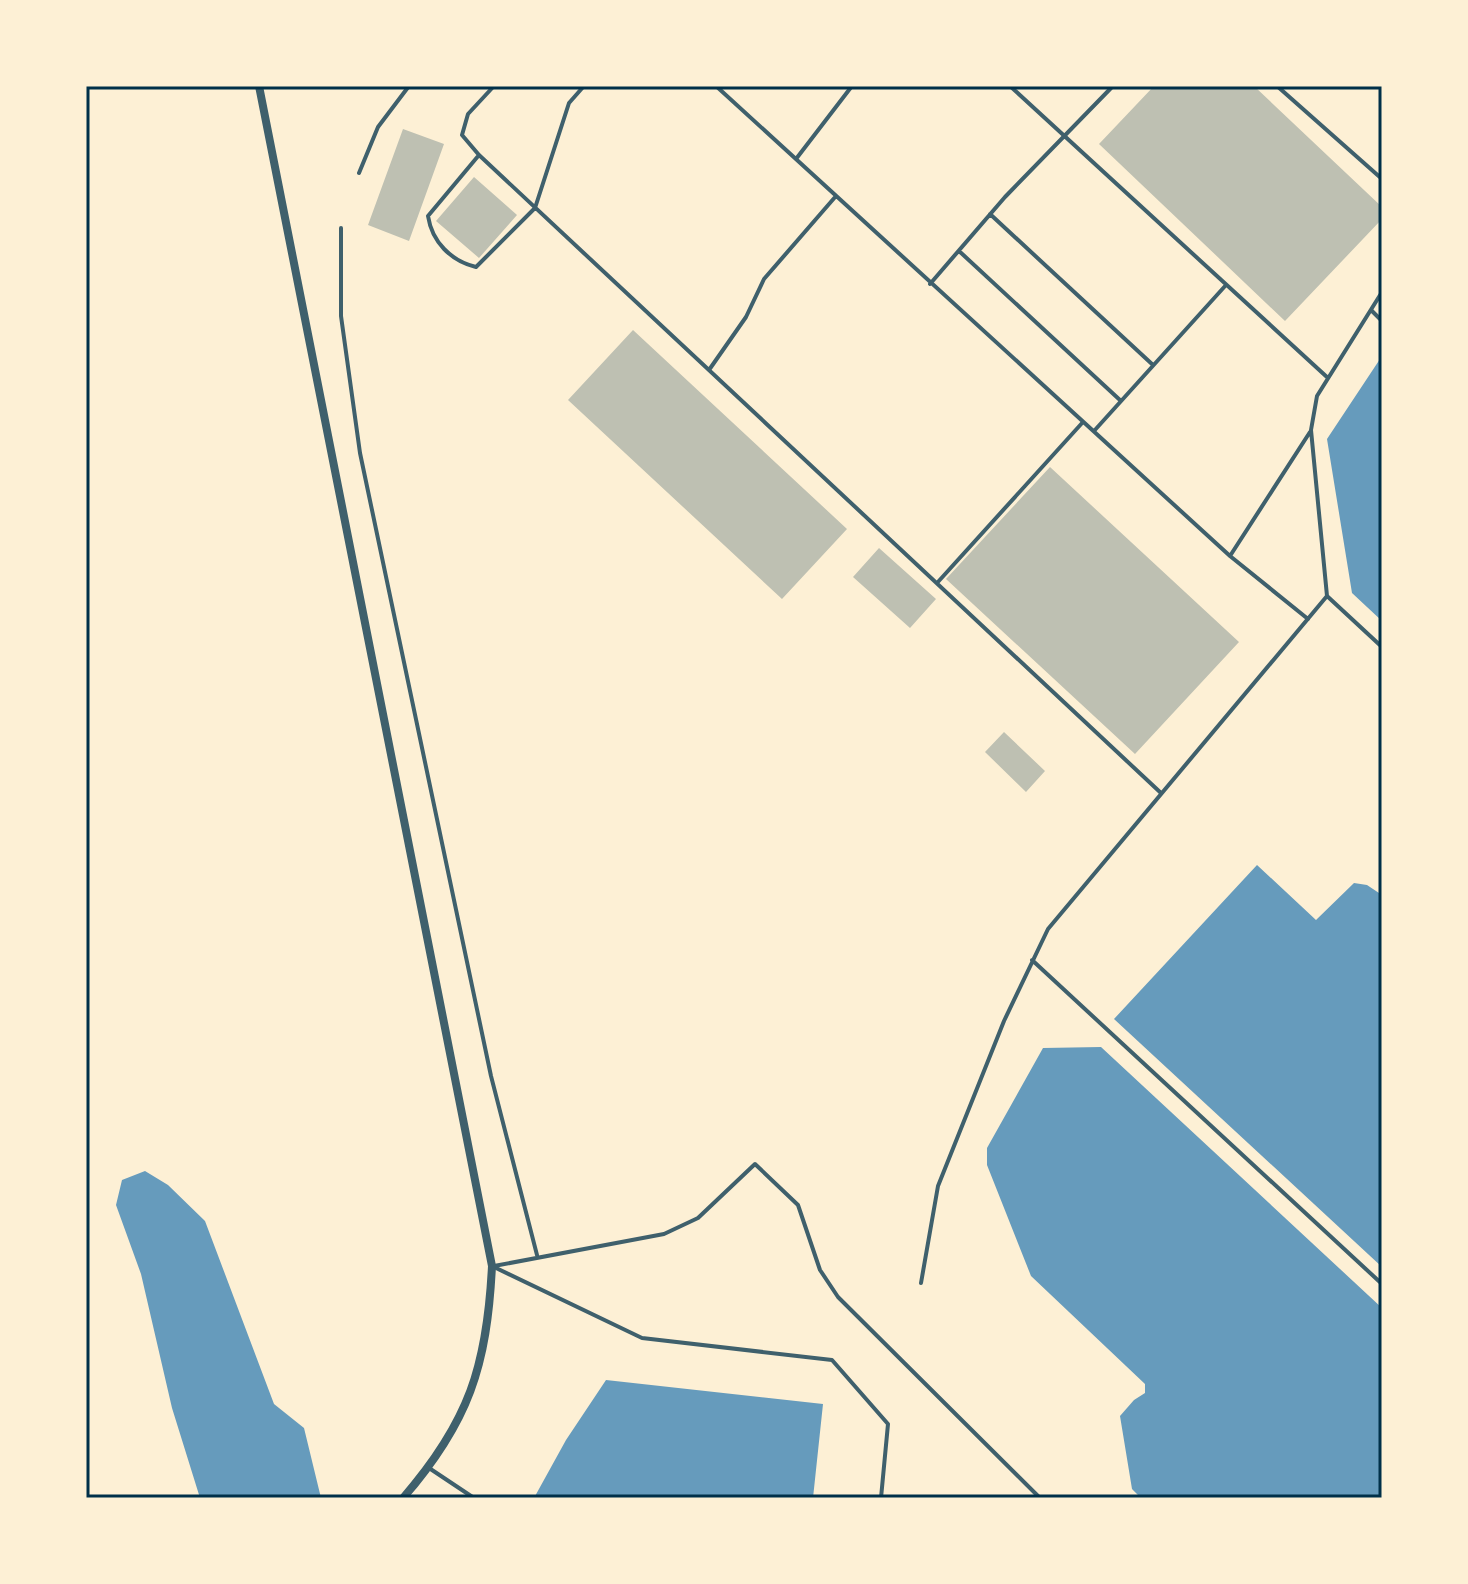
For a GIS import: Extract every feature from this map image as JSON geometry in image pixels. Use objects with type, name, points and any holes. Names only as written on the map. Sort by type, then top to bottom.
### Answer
[{"type":"street","points":[[259,86],[492,1266],[489,1326],[474,1385],[460,1419],[429,1468],[403,1498]]},
{"type":"lane","points":[[359,173],[378,127],[409,86]]},
{"type":"lane","points":[[494,86],[468,114],[462,135],[479,155],[1161,793]]},
{"type":"lane","points":[[479,155],[428,216],[431,233],[448,254],[461,264],[476,267],[535,208],[569,103],[584,86]]},
{"type":"lane","points":[[716,86],[1230,556],[1308,619]]},
{"type":"lane","points":[[796,159],[852,86]]},
{"type":"lane","points":[[1010,86],[1328,378]]},
{"type":"lane","points":[[930,284],[990,214],[1113,86]]},
{"type":"lane","points":[[1277,86],[1382,179]]},
{"type":"lane","points":[[709,370],[746,317],[764,279],[836,196]]},
{"type":"lane","points":[[990,214],[1153,365]]},
{"type":"lane","points":[[341,228],[341,316],[360,453],[491,1076],[537,1255]]},
{"type":"lane","points":[[959,251],[1121,401]]},
{"type":"lane","points":[[1094,431],[1226,285]]},
{"type":"lane","points":[[1382,292],[1317,396],[1311,430],[1327,596],[1382,647]]},
{"type":"lane","points":[[1371,310],[1382,321]]},
{"type":"lane","points":[[937,583],[1083,422]]},
{"type":"lane","points":[[1230,556],[1311,430]]},
{"type":"lane","points":[[921,1283],[938,1186],[1032,960],[1048,929],[1327,596]]},
{"type":"lane","points":[[1032,960],[1382,1284]]},
{"type":"lane","points":[[492,1266],[537,1255],[664,1234],[698,1218],[755,1164],[798,1205],[820,1270],[838,1297],[1040,1498]]},
{"type":"lane","points":[[492,1266],[642,1338],[832,1360],[888,1424],[881,1498]]},
{"type":"lane","points":[[429,1468],[474,1498]]},
{"type":"water","points":[[1382,356],[1382,621],[1352,593],[1327,439]]},
{"type":"water","points":[[1257,865],[1316,920],[1354,883],[1367,885],[1382,895],[1382,1267],[1114,1019]]},
{"type":"water","points":[[1101,1047],[1382,1308],[1382,1498],[1141,1498],[1132,1489],[1120,1416],[1145,1393],[1145,1384],[1031,1276],[987,1165],[987,1148],[1043,1048]]},
{"type":"water","points":[[145,1171],[168,1185],[205,1221],[274,1404],[304,1428],[321,1498],[200,1498],[172,1408],[141,1274],[116,1205],[122,1180]]},
{"type":"water","points":[[606,1380],[823,1404],[813,1498],[534,1498],[566,1440]]},
{"type":"building","points":[[1154,86],[1254,86],[1382,207],[1382,219],[1285,321],[1099,144]]},
{"type":"building","points":[[403,129],[444,144],[409,241],[368,225]]},
{"type":"building","points":[[474,177],[517,215],[479,258],[436,221]]},
{"type":"building","points":[[633,330],[847,529],[782,599],[568,400]]},
{"type":"building","points":[[1050,467],[1239,642],[1135,754],[946,579]]},
{"type":"building","points":[[879,548],[936,599],[910,628],[853,577]]},
{"type":"building","points":[[1004,732],[1045,771],[1026,792],[985,752]]}]
